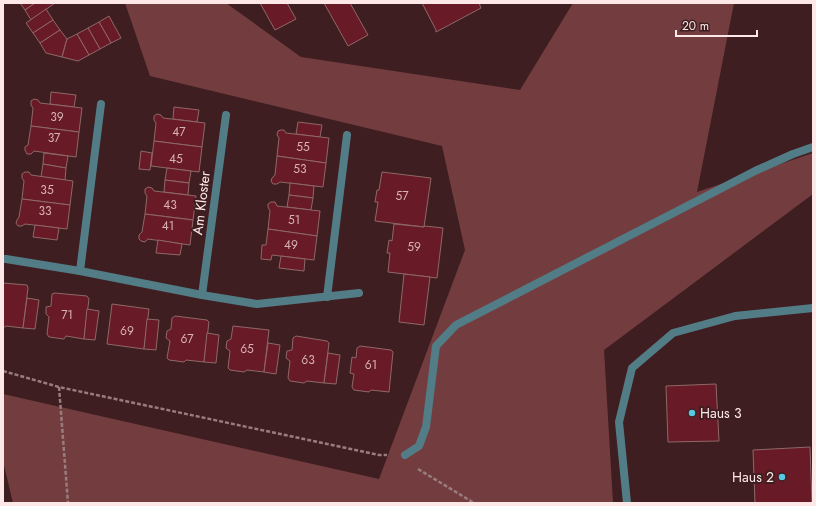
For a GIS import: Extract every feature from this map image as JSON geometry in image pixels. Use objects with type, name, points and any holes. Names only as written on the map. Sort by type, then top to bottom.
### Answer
[{"type":"street","points":[[80,271],[101,104]]},
{"type":"street","name":"Am Kloster","points":[[202,295],[226,115]]},
{"type":"street","points":[[327,297],[347,135]]},
{"type":"street","points":[[405,455],[419,446],[426,428],[436,346],[456,325],[754,171],[813,147]]},
{"type":"street","points":[[3,259],[80,271],[202,295],[257,304],[360,294]]},
{"type":"street","points":[[627,503],[619,422],[632,368],[673,333],[735,316],[813,308]]},
{"type":"path","points":[[3,370],[59,387],[379,455],[405,455],[417,469],[474,503]]},
{"type":"path","points":[[59,387],[68,503]]},
{"type":"shaded area","points":[[125,3],[226,3],[301,57],[520,90],[573,3],[734,3],[697,192],[813,153],[813,194],[604,350],[613,503],[13,503],[3,461],[3,394],[379,479],[465,250],[442,146],[150,76]]},
{"type":"building","points":[[20,3],[35,3],[25,10]]},
{"type":"building","points":[[35,3],[55,3],[31,20],[25,10]]},
{"type":"building","points":[[260,3],[287,3],[296,19],[275,30]]},
{"type":"building","points":[[324,3],[350,3],[368,35],[348,46]]},
{"type":"building","points":[[422,3],[479,3],[481,8],[436,32]]},
{"type":"building","points":[[46,9],[53,20],[33,33],[26,23]]},
{"type":"building","points":[[109,16],[121,38],[111,43],[99,22]]},
{"type":"building","points":[[53,20],[60,30],[40,43],[33,33]]},
{"type":"building","points":[[99,22],[111,43],[100,49],[88,28]]},
{"type":"building","points":[[88,28],[100,49],[89,55],[77,34]]},
{"type":"building","points":[[60,30],[67,39],[62,57],[46,53],[40,43]]},
{"type":"building","points":[[77,34],[89,55],[78,61],[62,57],[67,39]]},
{"type":"building","points":[[51,92],[76,95],[74,107],[50,104]]},
{"type":"building","points":[[34,99],[38,100],[40,103],[82,108],[79,132],[31,126],[33,108],[31,101]]},
{"type":"building","points":[[174,107],[199,110],[197,122],[173,119]]},
{"type":"building","points":[[157,114],[161,115],[163,118],[205,123],[202,147],[154,141],[156,123],[154,116]]},
{"type":"building","points":[[298,122],[322,125],[320,137],[296,134]]},
{"type":"building","points":[[31,126],[79,132],[76,157],[34,151],[31,154],[27,154],[25,147],[28,145]]},
{"type":"building","points":[[284,130],[286,133],[329,138],[326,163],[277,156],[279,138],[277,135],[278,131]]},
{"type":"building","points":[[154,141],[202,147],[199,172],[151,166]]},
{"type":"building","points":[[141,151],[152,153],[150,170],[139,169]]},
{"type":"building","points":[[44,153],[68,156],[66,168],[43,164]]},
{"type":"building","points":[[277,156],[326,163],[323,187],[280,182],[273,184],[271,181],[275,175]]},
{"type":"building","points":[[43,164],[66,168],[65,180],[41,177]]},
{"type":"building","points":[[167,168],[191,171],[189,183],[165,180]]},
{"type":"building","points":[[29,172],[31,175],[73,181],[70,205],[22,199],[24,181],[22,174]]},
{"type":"building","points":[[382,172],[431,178],[424,227],[375,221],[378,202],[375,202]]},
{"type":"building","points":[[165,180],[189,183],[188,195],[164,192]]},
{"type":"building","points":[[290,183],[314,186],[313,198],[289,195]]},
{"type":"building","points":[[148,187],[152,188],[154,191],[196,196],[193,220],[145,214],[147,196],[145,189]]},
{"type":"building","points":[[289,195],[313,198],[311,210],[287,207]]},
{"type":"building","points":[[22,199],[70,205],[67,229],[25,224],[18,226],[16,223],[19,217]]},
{"type":"building","points":[[275,202],[277,206],[320,211],[317,236],[268,229],[270,211],[268,204]]},
{"type":"building","points":[[145,214],[193,220],[190,245],[148,239],[145,242],[141,241],[139,239],[139,235],[142,232]]},
{"type":"building","points":[[394,224],[443,228],[437,278],[388,272],[390,253],[387,253],[389,240],[392,241]]},
{"type":"building","points":[[35,225],[59,228],[57,240],[33,237]]},
{"type":"building","points":[[268,229],[317,236],[314,260],[272,255],[271,260],[261,259],[262,245],[266,245]]},
{"type":"building","points":[[158,240],[182,244],[180,255],[156,253]]},
{"type":"building","points":[[281,256],[305,259],[304,271],[279,268]]},
{"type":"building","points":[[404,274],[430,277],[424,325],[399,322]]},
{"type":"building","points":[[3,283],[27,285],[28,288],[23,328],[6,326],[3,328]]},
{"type":"building","points":[[52,294],[87,296],[89,299],[84,339],[66,336],[64,339],[49,337],[47,334],[49,317],[46,314],[46,307],[51,306]]},
{"type":"building","points":[[27,298],[39,300],[35,329],[23,328]]},
{"type":"building","points":[[112,304],[149,309],[144,349],[107,344]]},
{"type":"building","points":[[87,309],[99,311],[95,340],[84,339]]},
{"type":"building","points":[[175,316],[207,320],[209,322],[204,362],[186,360],[184,362],[169,360],[167,358],[170,341],[166,338],[167,331],[171,329],[172,318]]},
{"type":"building","points":[[147,319],[159,320],[156,350],[144,349]]},
{"type":"building","points":[[233,326],[269,330],[264,372],[247,370],[244,372],[230,370],[228,368],[230,351],[226,348],[227,341],[231,339]]},
{"type":"building","points":[[207,333],[219,335],[216,363],[204,362]]},
{"type":"building","points":[[296,336],[327,341],[329,343],[324,383],[307,381],[304,383],[290,381],[288,378],[290,361],[286,358],[287,351],[292,350],[293,338]]},
{"type":"building","points":[[268,343],[280,345],[276,374],[264,372]]},
{"type":"building","points":[[360,346],[391,350],[393,352],[389,392],[354,390],[352,387],[354,374],[350,373],[352,357],[356,358],[357,348]]},
{"type":"building","points":[[328,353],[340,355],[336,384],[324,383]]},
{"type":"building","name":"Haus 3","points":[[716,384],[719,441],[668,442],[666,386]]},
{"type":"building","name":"Haus 2","points":[[810,447],[812,503],[755,503],[753,450]]},
{"type":"place","name":"Haus 3","points":[[692,413]]},
{"type":"place","name":"Haus 2","points":[[782,477]]}]
